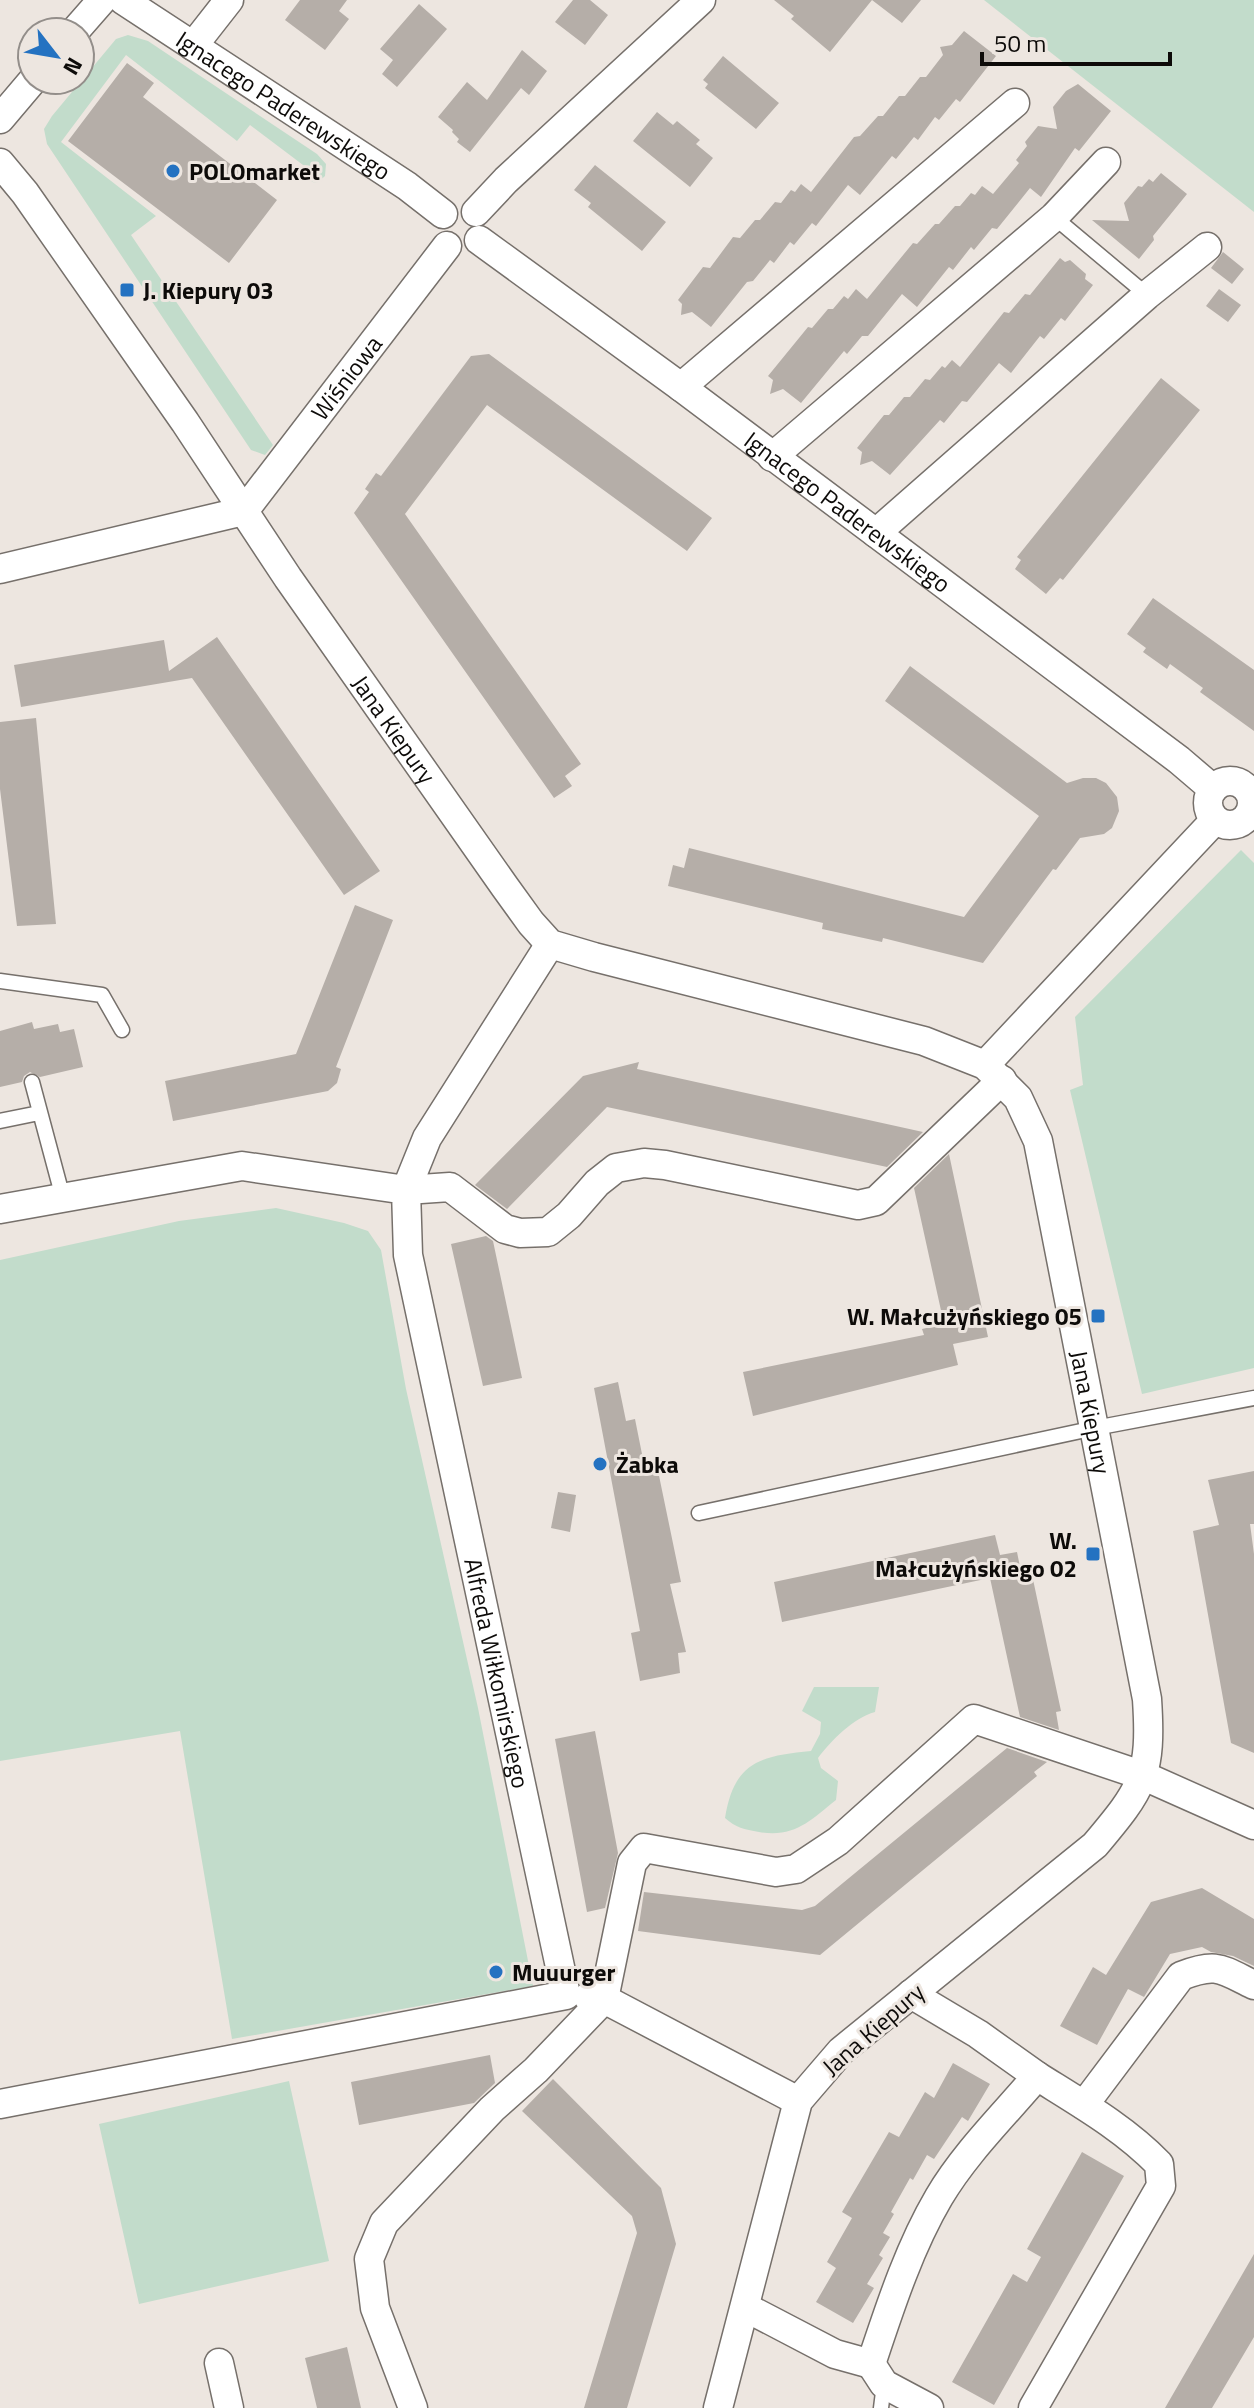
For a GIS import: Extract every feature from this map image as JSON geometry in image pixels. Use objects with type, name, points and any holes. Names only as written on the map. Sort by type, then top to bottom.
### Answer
[{"type":"street","points":[[88,16],[102,0]]},
{"type":"street","name":"Ignacego Paderewskiego","points":[[123,0],[407,186],[443,214]]},
{"type":"street","points":[[193,46],[229,0]]},
{"type":"street","points":[[476,212],[516,171],[701,0]]},
{"type":"street","points":[[0,119],[19,96]]},
{"type":"street","points":[[681,387],[1015,103]]},
{"type":"street","points":[[772,457],[1054,217],[1106,162]]},
{"type":"street","name":"Jana Kiepury","points":[[0,163],[25,193],[531,923],[550,944]]},
{"type":"street","points":[[455,206],[470,207],[476,212],[482,226],[479,240],[474,246],[461,250],[447,246],[438,231],[443,214],[455,206]]},
{"type":"street","name":"Ignacego Paderewskiego","points":[[479,240],[681,387],[1179,760],[1213,789]]},
{"type":"street","name":"Wiśniowa","points":[[244,511],[447,246]]},
{"type":"street","points":[[876,533],[1147,295],[1207,247]]},
{"type":"street","points":[[0,569],[244,511]]},
{"type":"street","points":[[1225,781],[1250,783],[1250,822],[1234,825],[1215,820],[1208,805],[1213,789],[1225,781]]},
{"type":"street","points":[[0,1209],[242,1166],[406,1190],[450,1187],[505,1229],[520,1233],[548,1232],[616,1168],[644,1163],[858,1205],[876,1201],[1215,820]]},
{"type":"street","points":[[406,1190],[427,1138],[550,944],[924,1041],[993,1072]]},
{"type":"street","name":"Jana Kiepury","points":[[718,2408],[798,2101],[841,2051],[1095,1845],[1127,1807],[1144,1776],[1150,1741],[1147,1699],[1038,1141],[1018,1098],[993,1072]]},
{"type":"street","name":"Alfreda Wiłkomirskiego","points":[[406,1190],[408,1255],[566,1995]]},
{"type":"street","points":[[413,2408],[375,2308],[369,2259],[384,2223],[604,1999],[632,1863],[644,1848],[776,1872],[796,1869],[838,1841],[974,1719],[1144,1776],[1254,1825]]},
{"type":"street","points":[[1084,2105],[1181,1976],[1201,1968],[1217,1967],[1254,1985]]},
{"type":"street","points":[[911,1994],[978,2034],[1084,2105],[1139,2144],[1159,2164],[1161,2186],[1033,2408]]},
{"type":"street","points":[[0,2104],[566,1995],[604,1999],[798,2101]]},
{"type":"street","points":[[879,2385],[895,2296],[940,2196],[975,2148],[1037,2076]]},
{"type":"street","points":[[745,2307],[835,2354],[879,2385],[929,2408]]},
{"type":"street","points":[[219,2363],[229,2408]]},
{"type":"lane","points":[[1054,217],[1147,295]]},
{"type":"lane","points":[[0,981],[102,995],[122,1030]]},
{"type":"lane","points":[[32,1082],[63,1198]]},
{"type":"lane","points":[[0,1121],[39,1113]]},
{"type":"lane","points":[[699,1513],[1095,1428],[1254,1398]]},
{"type":"green space","points":[[984,0],[1254,0],[1254,212]]},
{"type":"green space","points":[[128,35],[148,41],[317,154],[326,164],[325,176],[317,183],[304,180],[311,171],[250,125],[237,141],[126,55],[96,95],[96,63],[116,39]]},
{"type":"green space","points":[[69,96],[95,96],[61,142],[156,216],[131,235],[273,445],[265,455],[251,450],[47,144],[44,129]]},
{"type":"green space","points":[[1241,850],[1254,863],[1254,1368],[1142,1394],[1070,1090],[1083,1085],[1075,1017]]},
{"type":"green space","points":[[276,1208],[368,1231],[381,1250],[406,1389],[478,1708],[533,1986],[232,2039],[180,1731],[0,1761],[0,1260],[179,1221]]},
{"type":"green space","points":[[814,1687],[879,1687],[875,1712],[851,1724],[818,1758],[821,1768],[838,1781],[836,1800],[792,1830],[759,1832],[733,1824],[725,1818],[729,1800],[742,1774],[763,1760],[811,1751],[820,1734],[821,1722],[802,1711]]},
{"type":"green space","points":[[289,2081],[329,2261],[139,2304],[99,2124]]},
{"type":"building","points":[[300,0],[347,0],[339,11],[349,19],[325,50],[285,20]]},
{"type":"building","points":[[573,0],[590,0],[608,15],[585,45],[555,22]]},
{"type":"building","points":[[774,0],[872,0],[830,52]]},
{"type":"building","points":[[872,0],[921,0],[902,23]]},
{"type":"building","points":[[419,4],[447,29],[397,87],[382,74],[393,60],[380,49]]},
{"type":"building","points":[[964,31],[996,56],[960,102],[956,99],[939,120],[935,117],[918,140],[914,137],[896,159],[892,156],[860,195],[848,185],[816,226],[812,223],[794,245],[790,242],[774,263],[770,260],[753,281],[747,282],[711,327],[692,312],[681,315],[682,304],[678,300],[703,267],[710,268],[733,237],[740,238],[755,220],[760,220],[775,202],[781,203],[791,190],[795,192],[801,184],[811,192],[854,137],[860,136],[878,116],[883,116],[899,96],[905,96],[920,77],[926,77],[943,55],[940,47],[952,45]]},
{"type":"building","points":[[522,50],[547,71],[529,95],[521,88],[470,152],[457,142],[459,139],[453,130],[438,117],[467,82],[487,100]]},
{"type":"building","points":[[723,56],[779,103],[756,129],[705,88],[708,84],[703,80]]},
{"type":"building","name":"POLOmarket","points":[[127,63],[154,83],[143,97],[277,200],[229,263],[68,141]]},
{"type":"building","points":[[1078,84],[1111,111],[1079,151],[1075,148],[1041,197],[1030,188],[997,229],[992,228],[974,250],[971,247],[953,270],[949,267],[917,307],[902,294],[868,336],[862,336],[847,354],[844,351],[801,403],[783,389],[770,394],[773,380],[768,376],[808,327],[812,328],[828,309],[833,309],[844,296],[848,299],[856,289],[867,299],[913,243],[917,244],[971,193],[975,195],[982,186],[993,194],[1019,163],[1016,160],[1027,146],[1025,142],[1038,126],[1057,129],[1053,107],[1066,91]]},
{"type":"building","points":[[657,112],[673,125],[677,121],[700,140],[696,144],[713,158],[690,187],[633,141]]},
{"type":"building","points":[[595,165],[666,222],[642,251],[588,207],[591,203],[574,190]]},
{"type":"building","points":[[1161,173],[1187,194],[1153,236],[1154,240],[1139,259],[1092,220],[1129,221],[1124,203],[1138,186],[1142,187],[1149,179],[1153,182]]},
{"type":"building","points":[[1223,252],[1244,269],[1232,284],[1211,268]]},
{"type":"building","points":[[1060,258],[1065,262],[1070,260],[1093,285],[1065,321],[1061,318],[1044,339],[1040,336],[1011,373],[999,363],[967,402],[962,401],[944,423],[940,420],[890,475],[872,461],[860,465],[862,452],[857,448],[884,415],[889,415],[904,397],[910,397],[925,379],[930,380],[942,366],[945,368],[952,360],[960,367],[1004,312],[1009,313],[1025,294],[1030,295]]},
{"type":"building","points":[[1219,289],[1241,305],[1228,322],[1206,306]]},
{"type":"building","points":[[489,354],[712,518],[687,551],[487,405],[405,514],[581,764],[565,776],[572,786],[554,798],[354,513],[369,492],[365,489],[376,473],[381,476],[471,356]]},
{"type":"building","points":[[1161,378],[1200,410],[1063,580],[1060,578],[1046,594],[1015,569],[1021,560],[1017,557]]},
{"type":"building","points":[[1153,598],[1254,670],[1254,731],[1200,692],[1203,688],[1170,664],[1167,669],[1143,652],[1146,648],[1127,634]]},
{"type":"building","points":[[217,637],[380,871],[344,895],[192,678],[21,707],[14,665],[164,640],[169,671]]},
{"type":"building","points":[[910,666],[1067,783],[1096,778],[1106,783],[1117,797],[1119,811],[1112,828],[1104,834],[1080,838],[983,963],[883,938],[882,942],[822,929],[823,923],[668,886],[673,865],[684,868],[689,848],[964,917],[1039,816],[885,701]]},
{"type":"building","points":[[36,718],[56,924],[17,926],[0,789],[0,722]]},
{"type":"building","points":[[355,905],[393,920],[336,1067],[341,1069],[337,1083],[328,1091],[173,1121],[165,1081],[296,1054]]},
{"type":"building","points":[[32,1022],[34,1029],[58,1024],[60,1032],[74,1029],[83,1067],[40,1077],[30,1072],[22,1082],[0,1087],[0,1031]]},
{"type":"building","points":[[639,1062],[637,1069],[923,1132],[887,1167],[607,1107],[507,1209],[475,1185],[583,1076]]},
{"type":"building","points":[[949,1154],[988,1337],[953,1344],[958,1365],[753,1416],[743,1372],[924,1335],[922,1329],[944,1324],[914,1188]]},
{"type":"building","points":[[486,1236],[493,1241],[522,1378],[483,1386],[451,1244]]},
{"type":"building","points":[[618,1382],[626,1421],[635,1419],[645,1469],[657,1466],[681,1582],[670,1584],[686,1652],[678,1653],[680,1673],[640,1681],[631,1633],[640,1631],[594,1388]]},
{"type":"building","points":[[1254,1471],[1254,1524],[1250,1524],[1254,1554],[1254,1753],[1231,1743],[1193,1531],[1219,1525],[1208,1480]]},
{"type":"building","points":[[558,1492],[576,1495],[570,1532],[551,1528]]},
{"type":"building","points":[[995,1535],[1000,1555],[1017,1552],[1021,1572],[1031,1570],[1061,1711],[1056,1712],[1059,1730],[1020,1717],[990,1578],[782,1622],[774,1582]]},
{"type":"building","points":[[595,1731],[618,1853],[605,1908],[587,1912],[555,1739]]},
{"type":"building","points":[[1007,1748],[1047,1762],[1034,1772],[1037,1776],[820,1955],[638,1931],[644,1892],[802,1910],[815,1906]]},
{"type":"building","points":[[1202,1888],[1254,1919],[1254,1966],[1202,1947],[1170,1954],[1144,1997],[1128,1989],[1097,2045],[1060,2026],[1093,1967],[1106,1975],[1151,1902]]},
{"type":"building","points":[[490,2055],[495,2083],[474,2103],[359,2125],[351,2082]]},
{"type":"building","points":[[953,2063],[990,2084],[968,2121],[962,2117],[934,2159],[927,2155],[913,2180],[910,2178],[883,2233],[890,2237],[879,2255],[883,2258],[867,2284],[874,2288],[853,2323],[816,2302],[836,2268],[827,2262],[852,2218],[842,2212],[889,2132],[899,2137],[925,2092],[934,2098]]},
{"type":"building","points":[[553,2079],[661,2188],[676,2244],[627,2408],[584,2408],[637,2233],[632,2216],[522,2111]]},
{"type":"building","points":[[1082,2152],[1124,2176],[994,2405],[952,2382],[1013,2274],[1027,2282],[1041,2257],[1027,2249]]},
{"type":"building","points":[[1254,2254],[1254,2337],[1212,2408],[1165,2408]]},
{"type":"building","points":[[347,2347],[361,2408],[317,2408],[305,2358]]},
{"type":"place","name":"POLOmarket","points":[[173,171]]},
{"type":"place","name":"J. Kiepury 03","points":[[127,290]]},
{"type":"place","name":"W. Małcużyńskiego 05","points":[[1098,1316]]},
{"type":"place","name":"Żabka","points":[[600,1464]]},
{"type":"place","name":"W. Małcużyńskiego 02","points":[[1093,1554]]},
{"type":"place","name":"Muuurger","points":[[496,1972]]}]
